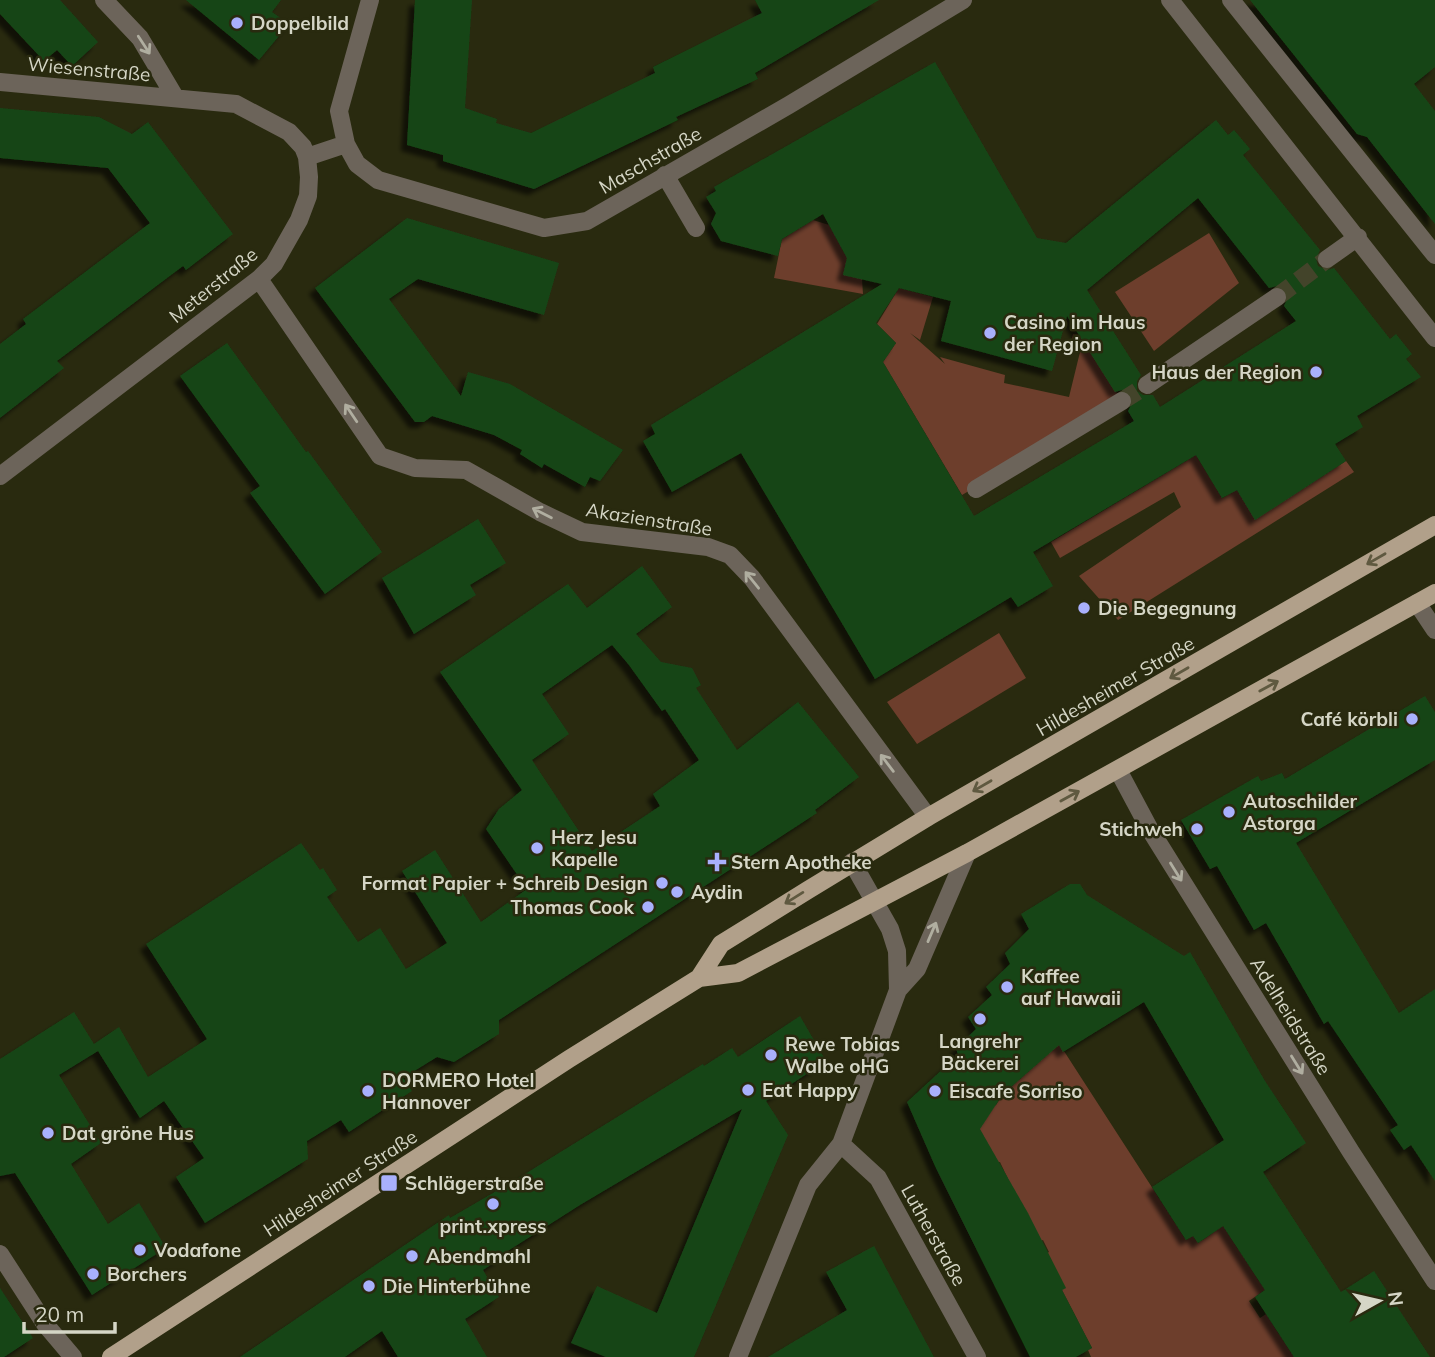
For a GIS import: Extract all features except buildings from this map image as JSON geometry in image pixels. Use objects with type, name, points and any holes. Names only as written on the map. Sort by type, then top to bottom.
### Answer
[{"type":"main road","name":"Hildesheimer Straße","points":[[699,978],[721,944],[852,862],[1435,525]]},
{"type":"main road","name":"Hildesheimer Straße","points":[[111,1357],[569,1059],[699,978],[738,973],[967,853],[1435,593]]},
{"type":"street","points":[[104,0],[140,38],[176,97],[236,104],[289,132],[303,147],[307,157],[345,144],[339,111],[370,0]]},
{"type":"street","name":"Maschstraße","points":[[345,144],[357,164],[378,180],[544,228],[587,221],[789,105],[963,0]]},
{"type":"street","points":[[1170,0],[1435,338]]},
{"type":"street","points":[[1231,0],[1435,256]]},
{"type":"street","name":"Wiesenstraße","points":[[0,82],[176,97]]},
{"type":"street","name":"Meterstraße","points":[[0,476],[259,279],[274,264],[299,220],[308,196],[307,157]]},
{"type":"street","points":[[665,174],[696,228]]},
{"type":"street","points":[[1327,259],[1358,237]]},
{"type":"street","name":"Akazienstraße","points":[[259,279],[380,456],[415,468],[466,470],[540,512],[582,532],[708,547],[730,555],[752,578],[928,817]]},
{"type":"street","points":[[1147,385],[1277,297]]},
{"type":"street","points":[[975,489],[1122,401]]},
{"type":"street","points":[[1417,603],[1435,630]]},
{"type":"street","name":"Adelheidstraße","points":[[1118,770],[1149,828],[1351,1152],[1435,1281]]},
{"type":"street","points":[[898,990],[917,969],[967,853]]},
{"type":"street","points":[[738,1357],[808,1185],[841,1144],[898,990],[897,951],[890,929],[852,862]]},
{"type":"street","name":"Lutherstraße","points":[[841,1144],[878,1178],[977,1357]]},
{"type":"street","points":[[0,1254],[45,1324],[73,1357]]},
{"type":"shaded area","points":[[813,220],[829,225],[847,258],[844,274],[862,279],[863,294],[774,278],[782,239]]},
{"type":"shaded area","points":[[1209,233],[1239,283],[1154,351],[1115,292]]},
{"type":"shaded area","points":[[899,288],[933,297],[920,340],[910,333],[945,364],[940,357],[1005,375],[1004,383],[1069,397],[1080,352],[1069,349],[1073,334],[1080,335],[1122,401],[962,495],[883,362],[896,343],[877,324]]},
{"type":"shaded area","points":[[1196,455],[1222,498],[1237,490],[1255,519],[1346,461],[1354,472],[1118,620],[1079,576],[1181,507],[1174,492],[1060,558],[1051,542]]},
{"type":"shaded area","points":[[999,633],[1026,678],[917,744],[887,702]]},
{"type":"shaded area","points":[[1051,1031],[1186,1240],[1193,1236],[1198,1243],[1223,1226],[1265,1290],[1249,1301],[1260,1318],[1266,1314],[1294,1357],[1091,1357],[1088,1350],[1092,1348],[1044,1255],[1049,1252],[1043,1240],[1038,1242],[1000,1162],[997,1163],[973,1116],[996,1105],[1003,1094],[1050,1052]]},
{"type":"tunnel","points":[[1277,297],[1327,259]]},
{"type":"tunnel","points":[[1122,401],[1147,385]]},
{"type":"place","name":"Doppelbild","points":[[237,23]]},
{"type":"place","name":"Casino im Haus der Region","points":[[990,333]]},
{"type":"place","name":"Haus der Region","points":[[1316,372]]},
{"type":"place","name":"Die Begegnung","points":[[1084,608]]},
{"type":"place","name":"Café körbli","points":[[1412,719]]},
{"type":"place","name":"Autoschilder Astorga","points":[[1229,812]]},
{"type":"place","name":"Stichweh","points":[[1197,829]]},
{"type":"place","name":"Herz Jesu Kapelle","points":[[537,848]]},
{"type":"place","name":"Stern Apotheke","points":[[717,862]]},
{"type":"place","name":"Format Papier + Schreib Design","points":[[662,883]]},
{"type":"place","name":"Aydin","points":[[677,892]]},
{"type":"place","name":"Thomas Cook","points":[[648,907]]},
{"type":"place","name":"Kaffee auf Hawaii","points":[[1007,987]]},
{"type":"place","name":"Langrehr Bäckerei","points":[[980,1019]]},
{"type":"place","name":"Rewe Tobias Walbe oHG","points":[[771,1055]]},
{"type":"place","name":"Eat Happy","points":[[748,1090]]},
{"type":"place","name":"DORMERO Hotel Hannover","points":[[368,1091]]},
{"type":"place","name":"Eiscafe Sorriso","points":[[935,1091]]},
{"type":"place","name":"Dat gröne Hus","points":[[48,1133]]},
{"type":"place","name":"Schlägerstraße","points":[[389,1183]]},
{"type":"place","name":"print.xpress","points":[[493,1204]]},
{"type":"place","name":"Vodafone","points":[[140,1250]]},
{"type":"place","name":"Abendmahl","points":[[412,1256]]},
{"type":"place","name":"Borchers","points":[[93,1274]]},
{"type":"place","name":"Die Hinterbühne","points":[[369,1286]]}]
